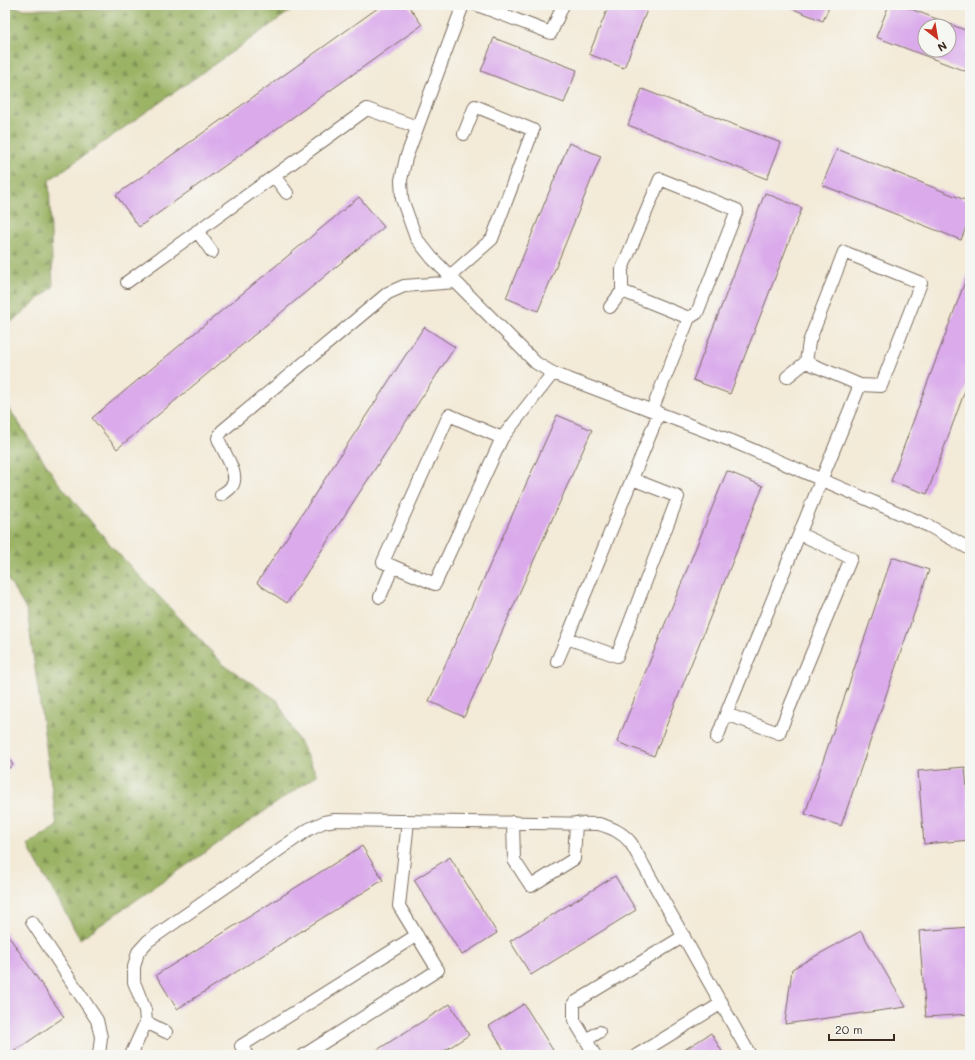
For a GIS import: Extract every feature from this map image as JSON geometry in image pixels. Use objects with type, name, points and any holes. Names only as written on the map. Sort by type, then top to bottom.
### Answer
[{"type":"lane","points":[[463,5],[406,158],[401,180],[402,199],[416,238],[432,258],[536,363],[553,373],[732,441],[929,526],[970,549]]},
{"type":"lane","points":[[477,5],[551,33],[563,5]]},
{"type":"lane","points":[[221,495],[232,487],[235,480],[234,472],[220,446],[218,438],[222,431],[388,293],[404,286],[453,279],[492,239],[533,130],[475,106],[464,134]]},
{"type":"lane","points":[[127,282],[368,109],[417,127]]},
{"type":"lane","points":[[274,176],[287,192]]},
{"type":"lane","points":[[557,661],[632,479],[689,318],[696,313],[737,210],[660,179],[622,269],[622,291],[610,307]]},
{"type":"lane","points":[[197,231],[212,252]]},
{"type":"lane","points":[[787,377],[806,362],[809,342],[844,252],[921,283],[880,386],[860,385],[806,362]]},
{"type":"lane","points":[[622,291],[689,318]]},
{"type":"lane","points":[[502,438],[450,415],[383,562],[435,584],[502,438],[553,373]]},
{"type":"lane","points":[[717,738],[860,385]]},
{"type":"lane","points":[[567,638],[617,656],[678,497],[632,479]]},
{"type":"lane","points":[[726,714],[779,733],[851,558],[800,534]]},
{"type":"lane","points":[[380,597],[393,566]]},
{"type":"lane","points":[[131,1055],[146,1022],[145,1010],[134,982],[134,967],[138,952],[148,941],[309,829],[324,822],[335,820],[576,823],[599,824],[615,829],[625,836],[631,843],[750,1055]]},
{"type":"lane","points":[[304,1055],[438,970],[399,906],[408,821]]},
{"type":"lane","points":[[513,822],[514,860],[531,886],[574,859],[576,823]]},
{"type":"lane","points":[[32,922],[97,1020],[102,1037],[99,1055]]},
{"type":"lane","points":[[246,1055],[241,1046],[416,935]]},
{"type":"lane","points":[[595,1055],[574,1020],[574,1003],[684,936]]},
{"type":"lane","points":[[637,1055],[722,1003]]},
{"type":"lane","points":[[146,1022],[166,1032]]},
{"type":"lane","points":[[586,1040],[599,1032]]},
{"type":"green space","points":[[5,5],[23,9],[116,9],[127,5],[299,5],[49,180],[53,287],[5,327]]},
{"type":"green space","points":[[5,402],[57,481],[114,549],[224,665],[277,700],[317,775],[80,939],[27,845],[57,826],[27,611],[5,574]]},
{"type":"building","points":[[382,5],[408,5],[422,25],[139,227],[116,195]]},
{"type":"building","points":[[609,5],[649,5],[624,68],[589,54]]},
{"type":"building","points":[[783,5],[830,5],[823,21]]},
{"type":"building","points":[[889,5],[901,5],[934,18],[917,18],[917,53],[876,37]]},
{"type":"building","points":[[957,27],[970,32],[970,73],[931,58],[957,58]]},
{"type":"building","points":[[494,38],[577,70],[564,103],[481,71]]},
{"type":"building","points":[[642,89],[781,143],[767,179],[628,125]]},
{"type":"building","points":[[569,143],[601,156],[538,311],[506,298]]},
{"type":"building","points":[[837,149],[970,202],[970,217],[961,240],[822,185]]},
{"type":"building","points":[[765,193],[802,208],[730,394],[693,380]]},
{"type":"building","points":[[359,197],[384,227],[117,449],[92,418]]},
{"type":"building","points":[[970,268],[970,377],[927,494],[891,481]]},
{"type":"building","points":[[424,327],[455,347],[287,603],[257,583]]},
{"type":"building","points":[[557,415],[592,430],[464,717],[429,701]]},
{"type":"building","points":[[727,471],[763,486],[654,756],[617,742]]},
{"type":"building","points":[[892,557],[929,570],[841,826],[805,814]]},
{"type":"building","points":[[5,752],[13,765],[5,771]]},
{"type":"building","points":[[965,767],[970,821],[970,840],[924,844],[918,771]]},
{"type":"building","points":[[362,846],[383,880],[177,1009],[156,975]]},
{"type":"building","points":[[450,857],[497,933],[462,955],[414,880]]},
{"type":"building","points":[[615,876],[636,910],[531,975],[510,941]]},
{"type":"building","points":[[970,927],[970,1014],[926,1017],[919,931]]},
{"type":"building","points":[[5,931],[64,1017],[9,1055],[5,1055]]},
{"type":"building","points":[[861,931],[906,1007],[785,1024],[792,969]]},
{"type":"building","points":[[450,1004],[469,1035],[438,1055],[369,1055]]},
{"type":"building","points":[[524,1004],[556,1055],[507,1055],[489,1026]]},
{"type":"building","points":[[711,1033],[724,1055],[676,1055]]}]
